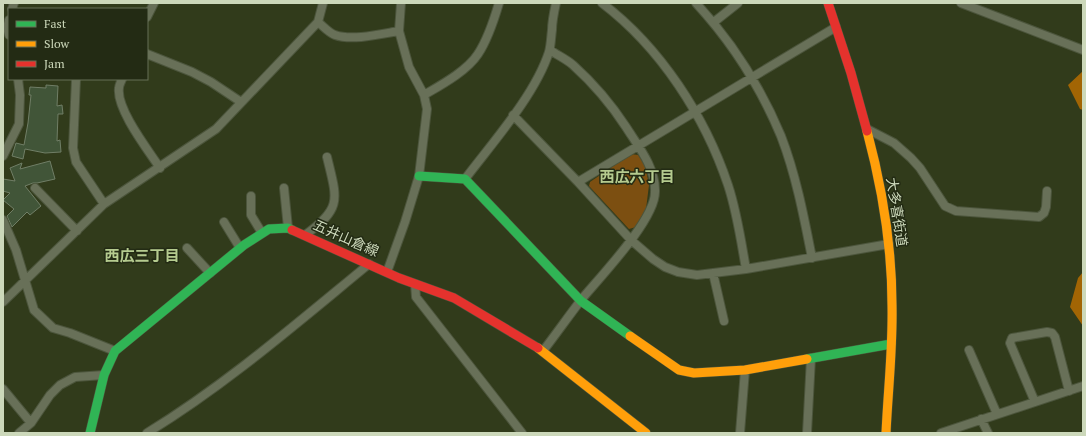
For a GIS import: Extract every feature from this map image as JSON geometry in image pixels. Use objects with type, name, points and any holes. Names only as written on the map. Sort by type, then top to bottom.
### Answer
[{"type":"main road","name":"大多喜街道","points":[[828,3],[847,60],[866,128],[881,188],[889,244],[892,289],[891,344],[886,433]]},
{"type":"main road","points":[[419,176],[465,179],[581,301],[679,370],[694,373],[745,370],[891,344]]},
{"type":"main road","name":"五井山倉線","points":[[90,433],[104,375],[115,351],[240,248],[269,229],[288,228],[415,284],[454,298],[503,326],[543,351],[646,433]]},
{"type":"street","points":[[148,15],[154,3]]},
{"type":"street","points":[[3,302],[104,204],[160,168],[216,129],[318,22],[323,3]]},
{"type":"street","points":[[387,272],[405,222],[419,176],[427,109],[424,95],[409,67],[399,31],[401,3]]},
{"type":"street","points":[[424,95],[452,78],[478,55],[491,28],[499,3]]},
{"type":"street","points":[[465,179],[513,116],[530,91],[541,71],[550,50],[556,3]]},
{"type":"street","points":[[602,3],[616,14],[649,47],[696,111],[729,186],[737,219],[746,269]]},
{"type":"street","points":[[696,3],[714,22],[752,77],[771,114],[784,145],[794,175],[804,214],[812,258]]},
{"type":"street","points":[[714,22],[738,3]]},
{"type":"street","points":[[961,3],[1083,50]]},
{"type":"street","points":[[318,22],[334,35],[345,37],[359,37],[399,31]]},
{"type":"street","points":[[578,182],[836,27]]},
{"type":"street","points":[[543,351],[581,301],[631,240],[649,214],[656,192],[650,167],[619,117],[598,90],[572,64],[550,50]]},
{"type":"street","points":[[148,54],[192,72],[211,82],[241,102]]},
{"type":"street","points":[[3,156],[19,124],[20,95],[18,80]]},
{"type":"street","points":[[76,80],[73,148],[76,162],[104,204]]},
{"type":"street","points":[[122,80],[119,88],[123,108],[134,129],[160,168]]},
{"type":"street","points":[[513,116],[578,182],[631,240],[653,259],[665,267],[678,272],[697,275],[746,269],[889,244]]},
{"type":"street","points":[[866,128],[894,143],[911,158],[920,168],[945,206],[956,211],[1039,217],[1044,213],[1046,207],[1047,191]]},
{"type":"street","points":[[305,235],[321,224],[331,211],[335,196],[327,157]]},
{"type":"street","points":[[36,188],[77,231]]},
{"type":"street","points":[[284,188],[288,228]]},
{"type":"street","points":[[251,196],[251,214],[262,233]]},
{"type":"street","points":[[224,222],[240,248]]},
{"type":"street","points":[[4,224],[16,250],[34,310],[53,328],[70,333],[115,351]]},
{"type":"street","points":[[187,248],[210,273]]},
{"type":"street","points":[[147,433],[172,418],[228,379],[369,264]]},
{"type":"street","points":[[713,273],[724,321]]},
{"type":"street","points":[[415,284],[416,297],[522,433]]},
{"type":"street","points":[[1035,402],[1010,342],[1012,338],[1047,332],[1052,333],[1055,338],[1069,391]]},
{"type":"street","points":[[969,350],[997,414]]},
{"type":"street","points":[[807,433],[811,358]]},
{"type":"street","points":[[740,433],[745,370]]},
{"type":"street","points":[[19,433],[31,423],[50,395],[60,385],[75,377],[104,375]]},
{"type":"street","points":[[941,433],[1083,387]]},
{"type":"street","points":[[3,389],[31,423]]},
{"type":"street","points":[[982,419],[988,433]]},
{"type":"shaded area","points":[[1083,71],[1083,110],[1080,109],[1068,85]]},
{"type":"shaded area","points":[[631,154],[638,155],[645,165],[649,185],[646,209],[636,227],[629,229],[589,186],[590,182]]},
{"type":"shaded area","points":[[1083,272],[1083,326],[1070,307],[1078,278]]},
{"type":"building","points":[[46,85],[58,86],[57,106],[62,105],[63,114],[58,114],[57,141],[60,140],[61,152],[45,153],[25,149],[23,159],[12,156],[16,143],[24,145],[31,95],[29,95],[30,87],[46,88]]},
{"type":"building","points":[[50,161],[55,179],[25,186],[41,206],[30,215],[27,212],[12,227],[7,216],[14,209],[3,200],[10,193],[3,191],[3,179],[15,181],[10,168],[22,163],[20,169]]},
{"type":"traffic: fast","points":[[419,176],[465,179],[581,301],[630,336]]},
{"type":"traffic: fast","points":[[90,433],[104,375],[115,351],[244,245],[269,229],[288,228],[292,230]]},
{"type":"traffic: fast","points":[[807,359],[891,344]]},
{"type":"traffic: slow","points":[[867,131],[882,195],[892,283],[892,337],[886,433]]},
{"type":"traffic: slow","points":[[630,336],[679,370],[694,373],[745,370],[807,359]]},
{"type":"traffic: slow","points":[[538,348],[646,433]]},
{"type":"traffic: jam","points":[[828,3],[851,73],[867,131]]},
{"type":"traffic: jam","points":[[292,230],[399,278],[454,298],[538,348]]},
{"type":"district","name":"西広六丁目","points":[[637,177]]},
{"type":"district","name":"西広三丁目","points":[[142,256]]}]
